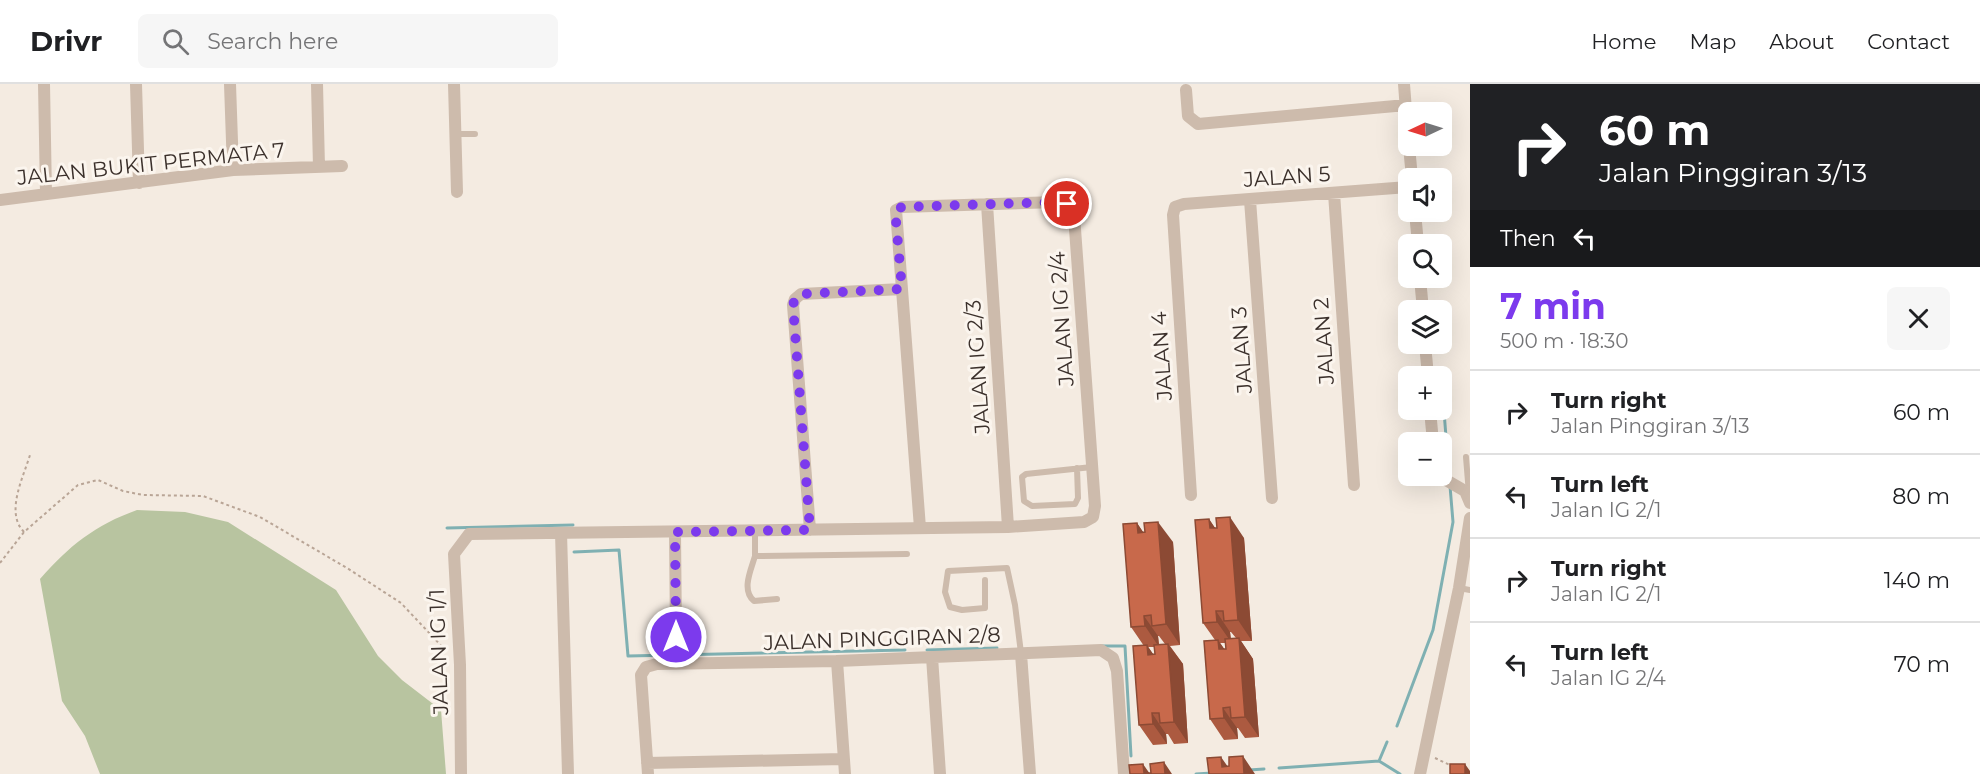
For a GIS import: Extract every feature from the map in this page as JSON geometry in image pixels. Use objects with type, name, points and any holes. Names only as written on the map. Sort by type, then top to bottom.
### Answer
[{"type":"street","points":[[44,84],[46,194]]},
{"type":"street","points":[[136,84],[139,183]]},
{"type":"street","points":[[230,84],[233,170]]},
{"type":"street","points":[[317,84],[319,167]]},
{"type":"street","points":[[454,84],[457,192]]},
{"type":"street","points":[[1404,84],[1406,102]]},
{"type":"street","points":[[1186,90],[1188,116],[1198,124],[1398,106]]},
{"type":"street","name":"JALAN BUKIT PERMATA 7","points":[[0,200],[233,170],[342,166]]},
{"type":"street","name":"JALAN 5","points":[[1173,215],[1175,207],[1184,204],[1398,188]]},
{"type":"street","name":"JALAN 2","points":[[1334,193],[1353,485]]},
{"type":"street","name":"JALAN 3","points":[[1250,200],[1272,498]]},
{"type":"street","name":"JALAN IG 2/4","points":[[920,528],[896,210],[902,207],[1058,202],[1067,204],[1074,214],[1095,506],[1093,517],[1084,522],[1008,527]]},
{"type":"street","name":"JALAN IG 2/3","points":[[987,204],[1008,527]]},
{"type":"street","name":"JALAN 4","points":[[1173,215],[1191,495]]},
{"type":"street","points":[[810,530],[793,305],[795,298],[801,294],[902,289]]},
{"type":"street","points":[[1452,483],[1459,486],[1469,501]]},
{"type":"street","points":[[1420,774],[1465,589],[1470,518]]},
{"type":"street","points":[[568,774],[561,533],[1008,527]]},
{"type":"street","points":[[675,532],[676,637]]},
{"type":"street","name":"JALAN IG 1/1","points":[[461,774],[460,666],[454,554],[469,534],[561,533]]},
{"type":"street","name":"JALAN PINGGIRAN 2/8","points":[[648,768],[641,675],[646,667],[657,664],[837,661],[1101,650],[1113,658],[1117,671],[1124,774]]},
{"type":"street","points":[[1021,654],[1029,774]]},
{"type":"street","points":[[932,657],[940,774]]},
{"type":"street","points":[[837,661],[844,774]]},
{"type":"street","points":[[648,768],[747,761],[843,759]]},
{"type":"street","points":[[747,761],[748,774]]},
{"type":"lane","points":[[456,135],[475,134]]},
{"type":"lane","points":[[1466,457],[1469,501]]},
{"type":"lane","points":[[1077,468],[1078,498],[1075,504],[1032,506],[1024,501],[1022,477],[1026,474],[1077,468],[1093,467]]},
{"type":"lane","points":[[755,531],[755,556],[746,588],[748,596],[754,601],[777,599]]},
{"type":"lane","points":[[755,556],[908,554]]},
{"type":"lane","points":[[985,580],[985,608],[962,610],[950,607],[945,592],[948,571],[1007,568],[1015,605],[1021,654]]},
{"type":"path","points":[[24,532],[17,526],[14,511],[30,455]]},
{"type":"path","points":[[0,563],[24,532],[63,495],[78,485],[98,480],[123,491],[143,495],[203,496],[260,518],[339,563],[401,603],[460,666]]},
{"type":"path","points":[[1425,753],[1453,767]]},
{"type":"green space","points":[[137,510],[185,512],[228,522],[336,590],[378,656],[402,680],[441,710],[446,774],[100,774],[85,736],[62,701],[40,579],[61,556],[95,530]]},
{"type":"building","points":[[1230,517],[1238,620],[1224,621],[1223,611],[1216,611],[1217,622],[1203,623],[1195,520],[1209,519],[1210,528],[1217,528],[1216,518]]},
{"type":"building","points":[[1158,522],[1166,624],[1152,626],[1151,615],[1144,616],[1145,626],[1131,627],[1123,524],[1137,523],[1138,533],[1145,532],[1144,523]]},
{"type":"building","points":[[1239,638],[1245,717],[1231,718],[1230,707],[1223,708],[1224,718],[1210,719],[1204,641],[1218,640],[1219,649],[1226,649],[1225,639]]},
{"type":"building","points":[[1168,644],[1174,722],[1160,723],[1159,713],[1152,713],[1153,724],[1139,725],[1133,646],[1147,645],[1148,655],[1155,654],[1154,645]]},
{"type":"building","points":[[1243,756],[1244,774],[1209,774],[1207,758],[1221,757],[1222,767],[1229,766],[1229,757]]},
{"type":"building","points":[[1164,762],[1165,774],[1130,774],[1129,765],[1143,764],[1144,773],[1151,773],[1150,764]]},
{"type":"building","points":[[1450,764],[1465,764],[1465,774],[1450,774]]},
{"type":"waterway","points":[[1445,420],[1446,432]]},
{"type":"waterway","points":[[1397,726],[1433,630],[1453,522],[1450,486]]},
{"type":"waterway","points":[[447,528],[573,525]]},
{"type":"waterway","points":[[574,552],[619,550],[628,656],[905,650]]},
{"type":"waterway","points":[[1102,646],[1125,646],[1131,756]]},
{"type":"waterway","points":[[927,650],[997,648]]},
{"type":"waterway","points":[[1379,761],[1387,742]]},
{"type":"waterway","points":[[1279,768],[1379,761],[1400,774]]},
{"type":"waterway","points":[[1249,770],[1264,769]]},
{"type":"waterway","points":[[1196,774],[1212,773]]},
{"type":"route","points":[[676,637],[675,532],[810,530],[793,305],[795,298],[801,294],[902,289],[896,221],[896,210],[902,207],[1058,202],[1067,204]]}]
